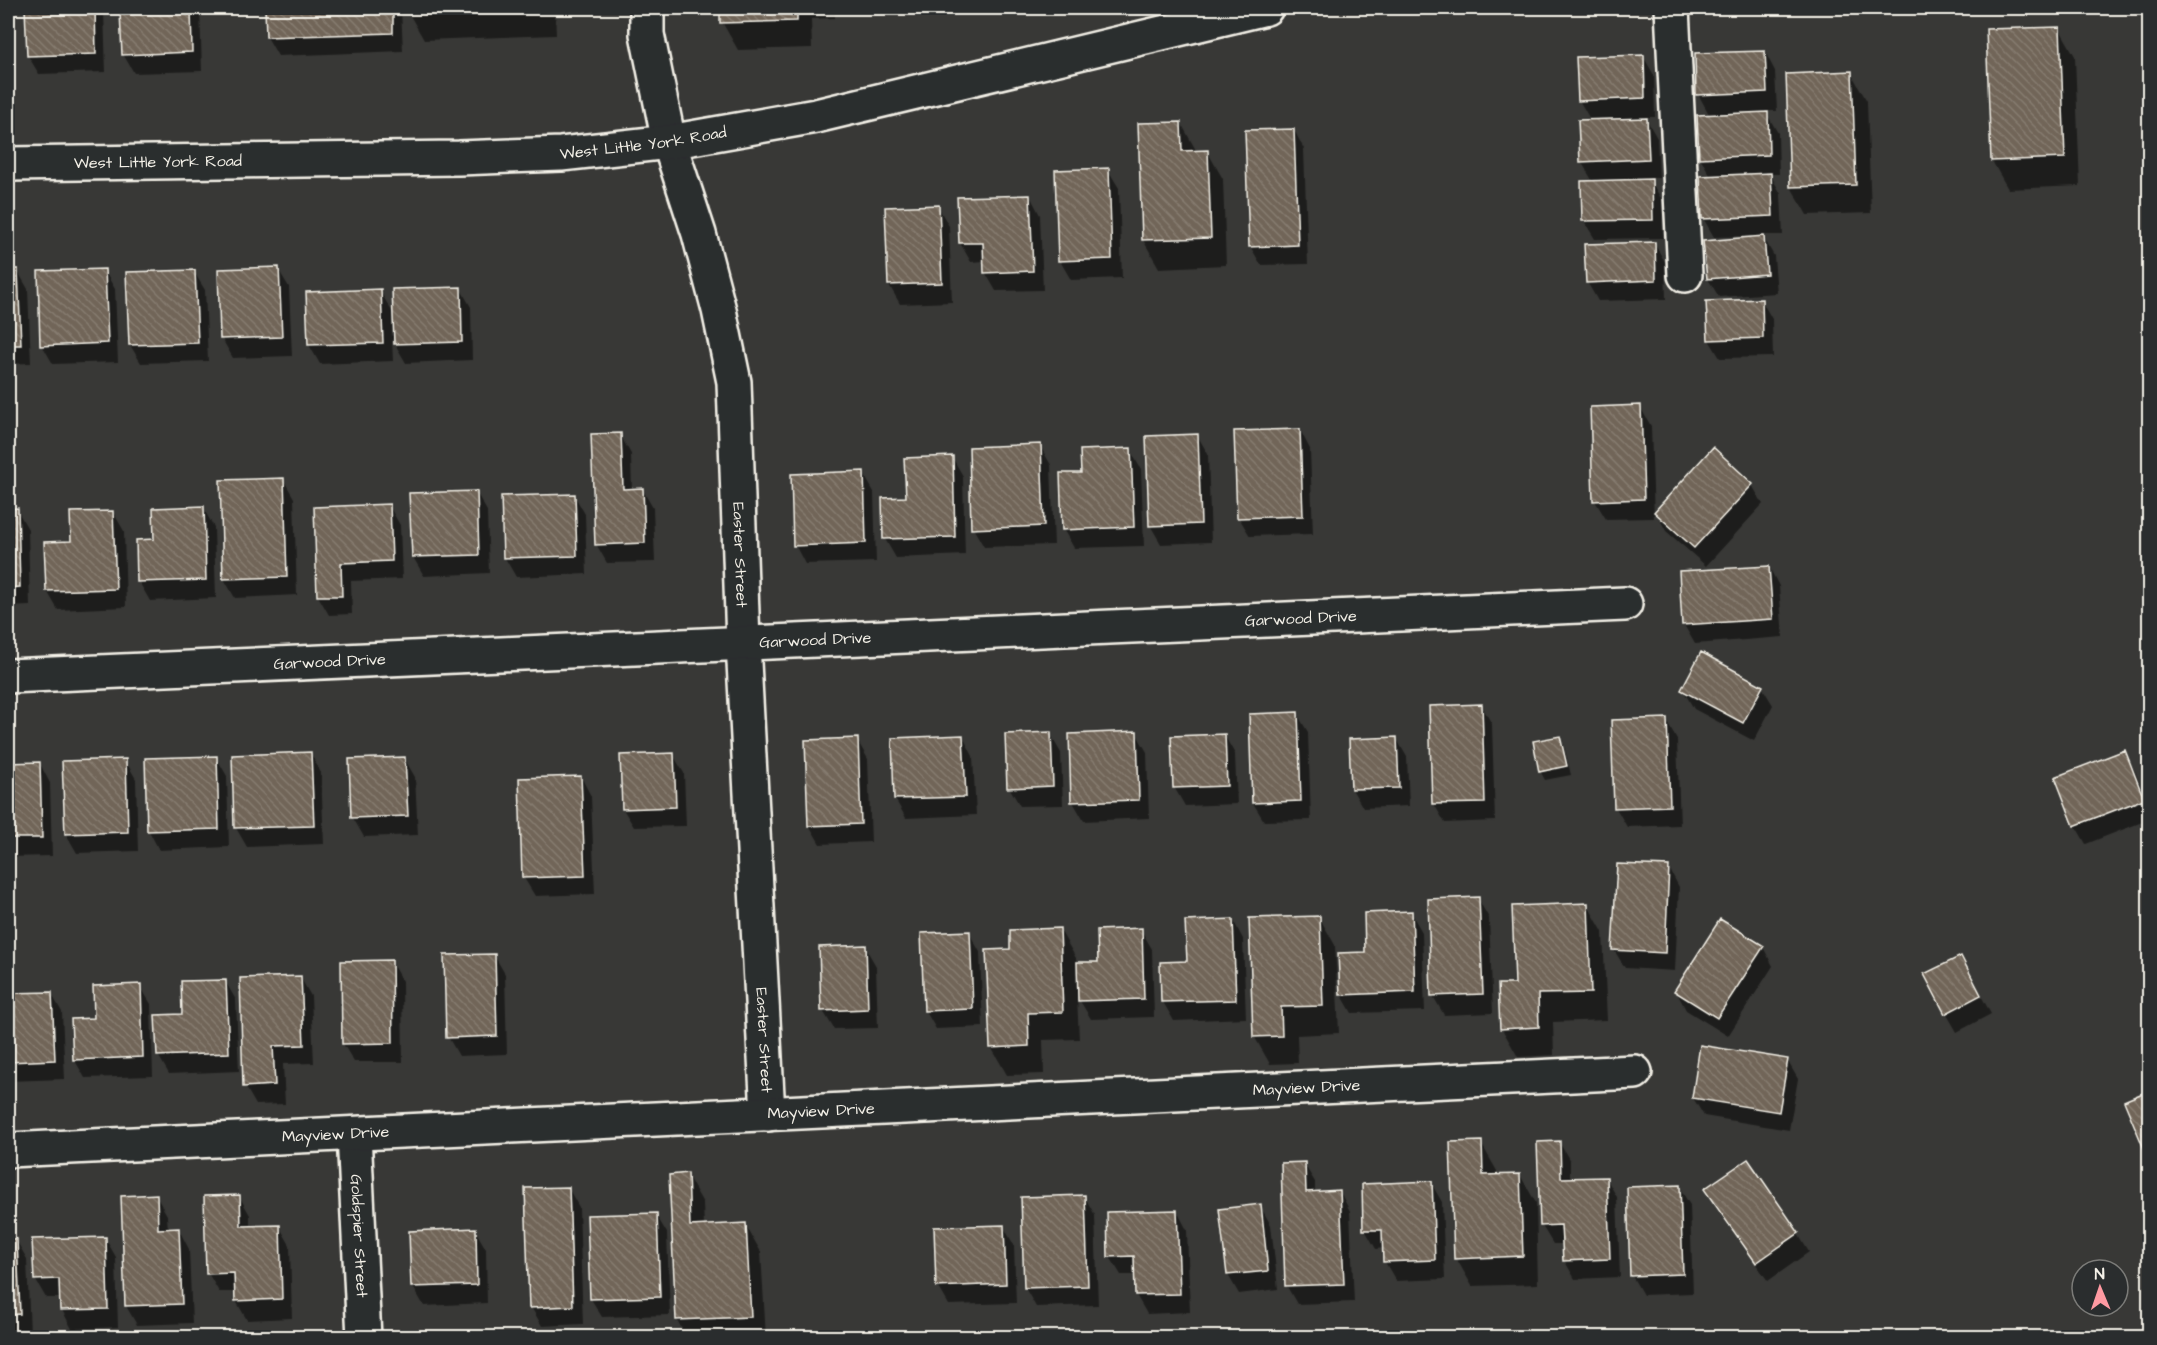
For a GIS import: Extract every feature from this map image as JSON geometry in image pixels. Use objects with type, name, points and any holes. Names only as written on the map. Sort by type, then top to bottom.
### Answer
[{"type":"street","name":"Easter Street","points":[[646,8],[647,34],[669,142],[699,234],[719,310],[734,382],[743,643],[768,1114]]},
{"type":"street","name":"West Little York Road","points":[[8,164],[459,158],[561,154],[669,142],[816,116],[1266,8]]},
{"type":"street","points":[[1672,8],[1685,275]]},
{"type":"street","name":"Garwood Drive","points":[[8,676],[1625,604]]},
{"type":"street","name":"Mayview Drive","points":[[8,1150],[1635,1072]]},
{"type":"street","name":"Goldspier Street","points":[[354,1134],[364,1338]]},
{"type":"building","points":[[25,8],[95,8],[96,54],[27,56]]},
{"type":"building","points":[[142,8],[191,8],[192,52],[122,55],[120,12],[143,11]]},
{"type":"building","points":[[265,8],[393,8],[393,33],[266,37]]},
{"type":"building","points":[[406,8],[531,8],[407,12]]},
{"type":"building","points":[[720,8],[797,8],[797,21],[720,23]]},
{"type":"building","points":[[2060,27],[2065,158],[1991,161],[1986,29]]},
{"type":"building","points":[[1765,51],[1767,92],[1696,95],[1695,53]]},
{"type":"building","points":[[1644,55],[1645,98],[1578,101],[1576,57]]},
{"type":"building","points":[[1852,71],[1856,185],[1790,187],[1786,74]]},
{"type":"building","points":[[1768,112],[1769,155],[1699,158],[1697,115]]},
{"type":"building","points":[[1647,118],[1649,159],[1580,162],[1578,120]]},
{"type":"building","points":[[1181,122],[1182,151],[1208,150],[1211,238],[1142,240],[1138,123]]},
{"type":"building","points":[[1294,129],[1298,245],[1249,247],[1245,130]]},
{"type":"building","points":[[1109,168],[1112,259],[1058,261],[1055,170]]},
{"type":"building","points":[[1771,173],[1773,216],[1702,219],[1700,176]]},
{"type":"building","points":[[1652,179],[1653,220],[1582,221],[1581,181]]},
{"type":"building","points":[[1030,195],[1033,271],[984,273],[983,243],[959,243],[957,197]]},
{"type":"building","points":[[939,205],[942,283],[888,285],[885,207]]},
{"type":"building","points":[[1764,236],[1767,274],[1707,279],[1703,241]]},
{"type":"building","points":[[1655,242],[1656,280],[1586,283],[1584,244]]},
{"type":"building","points":[[279,267],[282,337],[220,339],[218,269]]},
{"type":"building","points":[[8,269],[18,269],[21,345],[8,345]]},
{"type":"building","points":[[105,269],[108,343],[40,346],[38,271]]},
{"type":"building","points":[[195,270],[198,343],[129,345],[126,272]]},
{"type":"building","points":[[461,287],[462,342],[394,344],[392,289]]},
{"type":"building","points":[[381,289],[383,343],[308,345],[306,292]]},
{"type":"building","points":[[1762,299],[1763,338],[1708,340],[1706,301]]},
{"type":"building","points":[[1641,405],[1644,499],[1593,501],[1590,407]]},
{"type":"building","points":[[1300,429],[1303,516],[1237,518],[1234,431]]},
{"type":"building","points":[[621,433],[623,489],[643,488],[645,543],[595,545],[591,434]]},
{"type":"building","points":[[1198,434],[1201,524],[1149,526],[1146,436]]},
{"type":"building","points":[[1041,444],[1044,526],[971,529],[969,447]]},
{"type":"building","points":[[1713,447],[1753,484],[1694,548],[1654,512]]},
{"type":"building","points":[[1131,448],[1134,527],[1062,530],[1060,473],[1081,473],[1080,450]]},
{"type":"building","points":[[953,456],[955,537],[883,539],[882,498],[906,497],[904,458]]},
{"type":"building","points":[[864,471],[866,543],[793,546],[791,474]]},
{"type":"building","points":[[284,478],[287,577],[223,579],[220,480]]},
{"type":"building","points":[[477,491],[479,555],[412,557],[409,493]]},
{"type":"building","points":[[575,494],[577,556],[503,558],[501,496]]},
{"type":"building","points":[[390,504],[392,561],[341,563],[342,596],[317,596],[314,507]]},
{"type":"building","points":[[204,506],[206,580],[137,582],[136,540],[154,539],[153,508]]},
{"type":"building","points":[[18,508],[20,587],[8,588],[8,509]]},
{"type":"building","points":[[113,511],[116,589],[46,591],[44,542],[71,541],[70,512]]},
{"type":"building","points":[[1769,566],[1773,619],[1682,625],[1679,571]]},
{"type":"building","points":[[1701,652],[1763,686],[1743,723],[1681,690]]},
{"type":"building","points":[[1482,704],[1485,803],[1432,804],[1429,706]]},
{"type":"building","points":[[1298,712],[1301,801],[1252,803],[1249,714]]},
{"type":"building","points":[[1667,718],[1670,806],[1614,808],[1611,720]]},
{"type":"building","points":[[1137,731],[1139,800],[1071,802],[1069,734]]},
{"type":"building","points":[[1051,732],[1053,786],[1007,788],[1005,734]]},
{"type":"building","points":[[1225,734],[1227,786],[1173,788],[1171,736]]},
{"type":"building","points":[[963,735],[966,797],[894,799],[892,738]]},
{"type":"building","points":[[1560,736],[1567,766],[1539,772],[1533,741]]},
{"type":"building","points":[[1397,737],[1399,788],[1351,789],[1349,739]]},
{"type":"building","points":[[858,738],[861,824],[808,826],[805,740]]},
{"type":"building","points":[[2125,750],[2144,799],[2074,826],[2055,777]]},
{"type":"building","points":[[311,752],[314,826],[234,828],[232,755]]},
{"type":"building","points":[[674,753],[676,807],[622,809],[620,755]]},
{"type":"building","points":[[217,756],[219,829],[147,831],[145,758]]},
{"type":"building","points":[[405,757],[408,816],[351,818],[349,759]]},
{"type":"building","points":[[126,759],[128,832],[65,834],[62,761]]},
{"type":"building","points":[[40,762],[42,838],[8,838],[8,763]]},
{"type":"building","points":[[581,776],[585,876],[522,878],[519,778]]},
{"type":"building","points":[[1617,864],[1669,866],[1665,953],[1612,950]]},
{"type":"building","points":[[1479,897],[1483,994],[1431,996],[1428,899]]},
{"type":"building","points":[[1588,903],[1591,993],[1538,994],[1539,1027],[1500,1029],[1498,984],[1515,984],[1512,906]]},
{"type":"building","points":[[1412,911],[1415,992],[1340,995],[1338,953],[1365,952],[1364,913]]},
{"type":"building","points":[[1320,916],[1323,1006],[1281,1007],[1282,1036],[1253,1037],[1249,918]]},
{"type":"building","points":[[1233,919],[1236,1000],[1161,1002],[1160,962],[1187,961],[1185,921]]},
{"type":"building","points":[[1720,919],[1764,946],[1717,1018],[1674,991]]},
{"type":"building","points":[[1060,928],[1063,1012],[1028,1013],[1029,1046],[990,1048],[986,950],[1010,949],[1010,930]]},
{"type":"building","points":[[1142,928],[1144,999],[1078,1001],[1077,962],[1098,962],[1097,930]]},
{"type":"building","points":[[970,931],[973,1009],[924,1011],[921,933]]},
{"type":"building","points":[[866,945],[868,1009],[821,1011],[819,947]]},
{"type":"building","points":[[495,954],[497,1036],[446,1038],[444,955]]},
{"type":"building","points":[[1961,956],[1981,995],[1945,1014],[1924,974]]},
{"type":"building","points":[[392,960],[393,1043],[342,1044],[341,961]]},
{"type":"building","points":[[301,976],[304,1045],[273,1046],[275,1085],[243,1087],[240,978]]},
{"type":"building","points":[[226,980],[229,1053],[157,1056],[155,1015],[182,1014],[181,981]]},
{"type":"building","points":[[141,984],[143,1057],[73,1060],[71,1019],[94,1018],[93,986]]},
{"type":"building","points":[[52,992],[55,1060],[8,1062],[9,993]]},
{"type":"building","points":[[1700,1045],[1788,1059],[1779,1112],[1692,1098]]},
{"type":"building","points":[[2150,1090],[2150,1163],[2124,1101]]},
{"type":"building","points":[[1482,1141],[1483,1175],[1520,1174],[1523,1256],[1454,1259],[1450,1142]]},
{"type":"building","points":[[1560,1141],[1561,1178],[1607,1177],[1610,1259],[1563,1261],[1561,1225],[1540,1226],[1537,1142]]},
{"type":"building","points":[[1748,1159],[1799,1233],[1756,1263],[1704,1189]]},
{"type":"building","points":[[1305,1162],[1306,1192],[1340,1190],[1344,1284],[1285,1286],[1281,1163]]},
{"type":"building","points":[[688,1173],[690,1226],[746,1223],[751,1317],[676,1320],[669,1175]]},
{"type":"building","points":[[1432,1181],[1435,1260],[1383,1262],[1382,1230],[1363,1230],[1362,1184]]},
{"type":"building","points":[[1680,1185],[1683,1274],[1630,1276],[1627,1187]]},
{"type":"building","points":[[569,1187],[573,1306],[529,1308],[525,1188]]},
{"type":"building","points":[[157,1194],[158,1229],[179,1228],[182,1304],[125,1306],[121,1196]]},
{"type":"building","points":[[240,1195],[241,1226],[280,1225],[282,1299],[235,1301],[234,1273],[206,1274],[204,1196]]},
{"type":"building","points":[[1085,1195],[1088,1286],[1024,1288],[1021,1197]]},
{"type":"building","points":[[1261,1204],[1268,1271],[1227,1275],[1219,1209]]},
{"type":"building","points":[[1177,1210],[1180,1294],[1135,1295],[1134,1256],[1108,1257],[1107,1212]]},
{"type":"building","points":[[657,1213],[660,1297],[590,1299],[587,1215]]},
{"type":"building","points":[[1004,1225],[1006,1284],[936,1287],[934,1227]]},
{"type":"building","points":[[476,1228],[477,1285],[411,1287],[409,1231]]},
{"type":"building","points":[[106,1237],[108,1309],[60,1310],[59,1279],[34,1280],[32,1239]]},
{"type":"building","points":[[8,1239],[17,1239],[20,1314],[8,1315]]}]
